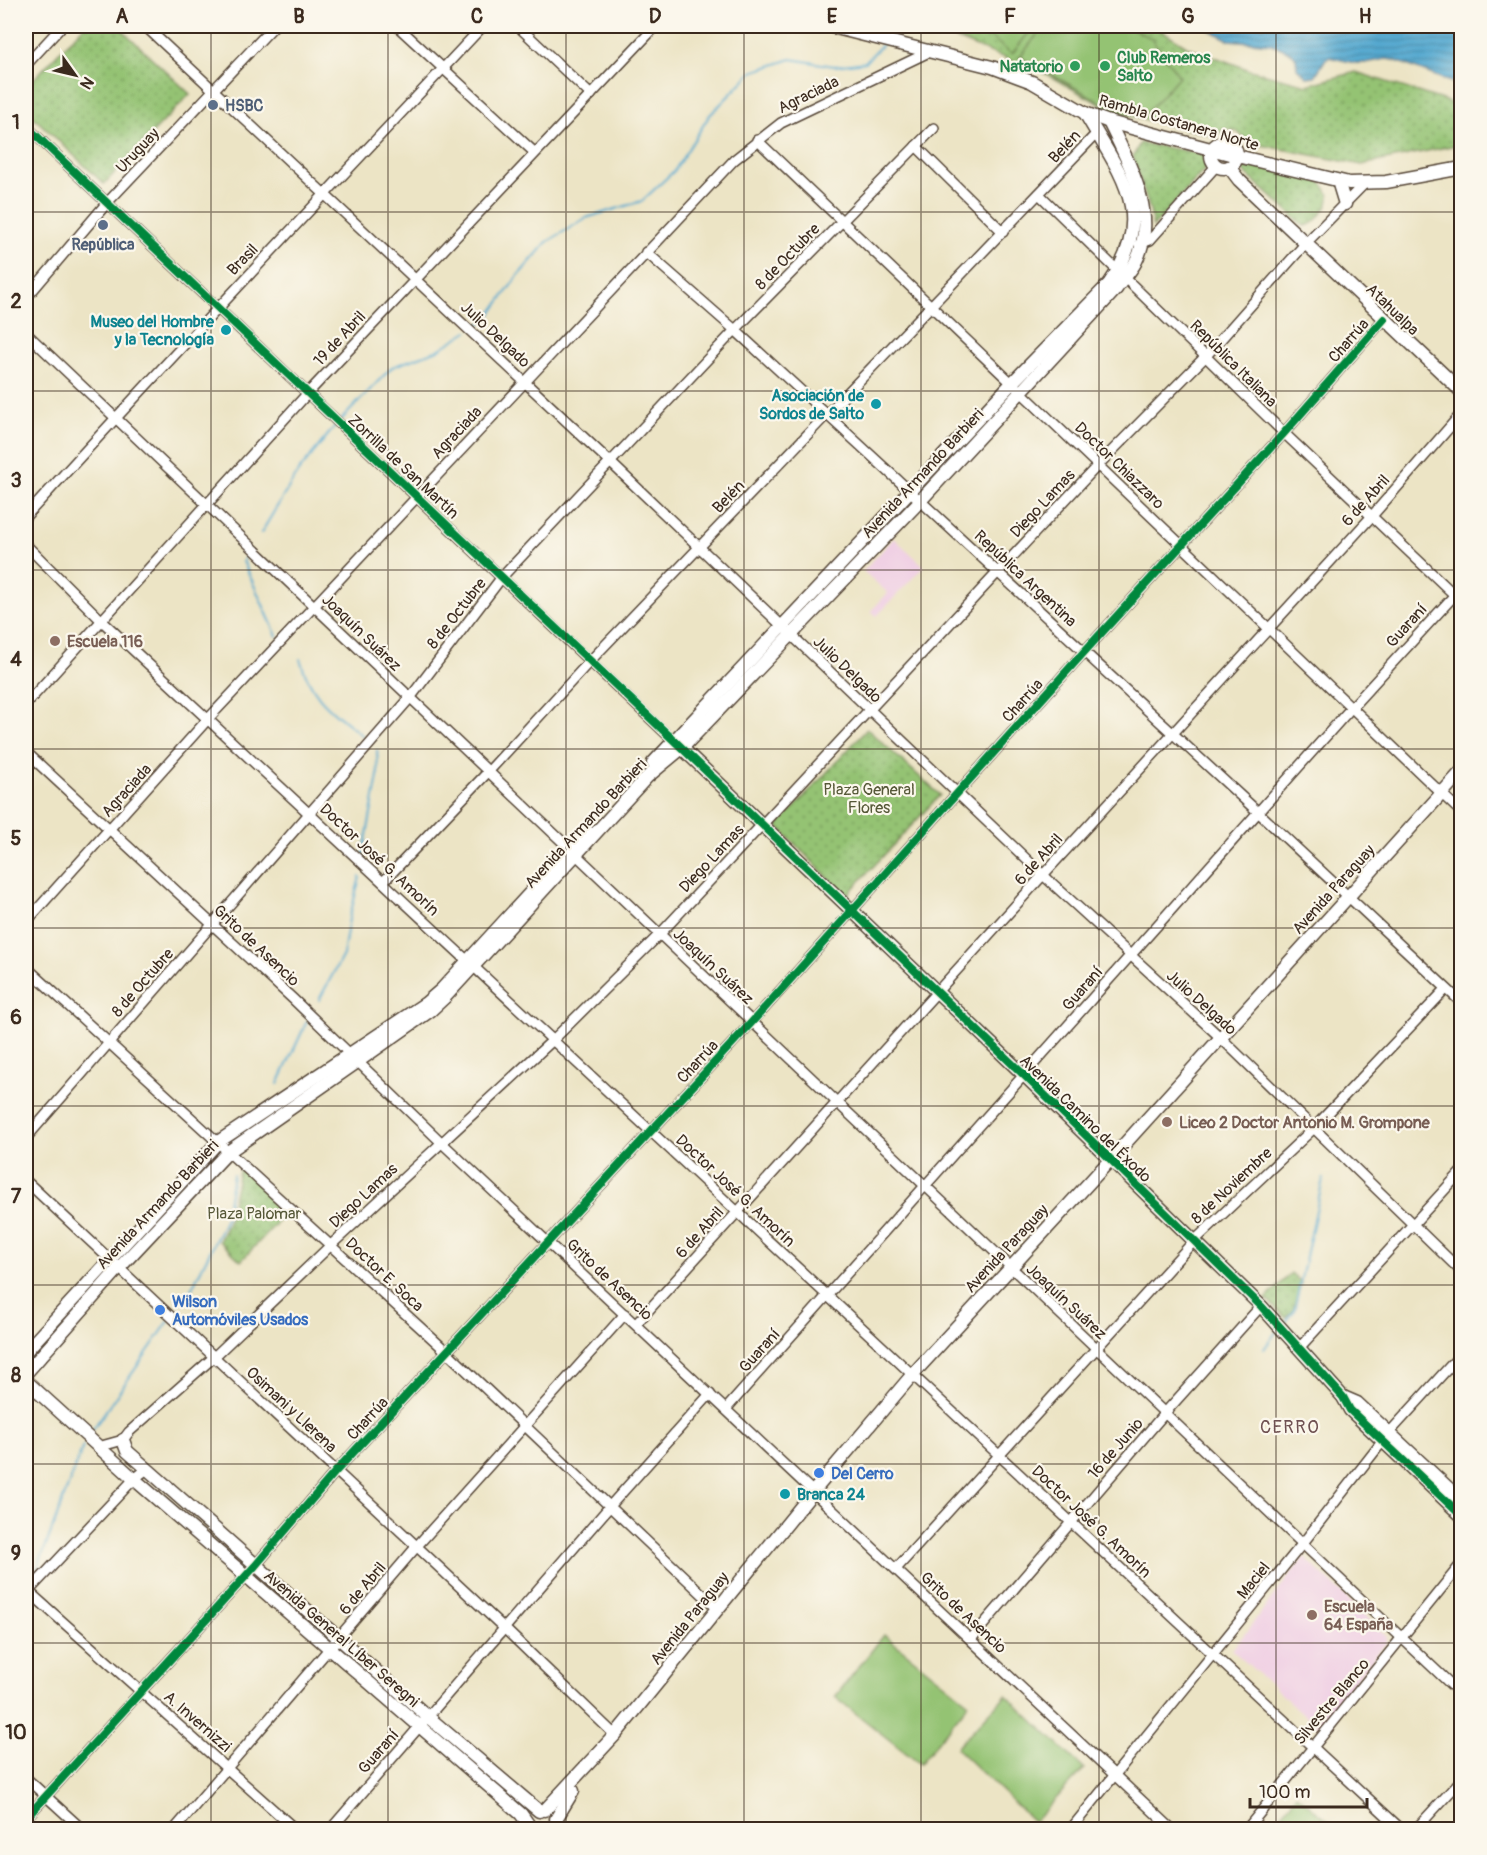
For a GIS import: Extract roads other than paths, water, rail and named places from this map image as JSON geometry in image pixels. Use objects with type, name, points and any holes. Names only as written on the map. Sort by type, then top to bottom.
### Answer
[{"type":"street","points":[[26,65],[62,26]]},
{"type":"street","name":"Julio Delgado","points":[[145,26],[525,381],[1130,957],[1220,1037],[1461,1272]]},
{"type":"street","name":"Uruguay","points":[[26,298],[106,204],[274,26]]},
{"type":"street","points":[[397,26],[534,152]]},
{"type":"street","name":"Brasil","points":[[26,516],[216,308],[483,26]]},
{"type":"street","points":[[518,26],[591,94]]},
{"type":"street","points":[[640,26],[648,33]]},
{"type":"street","name":"19 de Abril","points":[[26,704],[307,394],[534,152],[656,26]]},
{"type":"street","name":"Rambla Costanera Norte","points":[[831,26],[992,67],[1032,82],[1085,113],[1109,122],[1213,149],[1218,143],[1226,142],[1233,145],[1228,163],[1364,184],[1461,168]]},
{"type":"street","name":"Agraciada","points":[[26,922],[208,719],[734,160],[782,123],[931,51]]},
{"type":"street","name":"Avenida Armando Barbieri","points":[[1085,113],[1108,148],[1129,196],[1136,244]]},
{"type":"street","name":"Avenida Armando Barbieri","points":[[26,1351],[218,1142],[431,1010],[573,852],[915,496],[1109,284],[1122,274],[1125,258],[1136,244],[1144,220],[1140,194],[1109,122]]},
{"type":"street","name":"Zorrilla de San Martín","points":[[26,126],[678,745]]},
{"type":"street","name":"8 de Octubre","points":[[26,1138],[410,698],[502,577],[735,330],[934,128]]},
{"type":"street","points":[[1096,133],[1116,136],[1135,129]]},
{"type":"street","points":[[1123,154],[1135,129]]},
{"type":"street","name":"Belén","points":[[383,882],[590,661],[1096,133]]},
{"type":"street","name":"Doctor Chiazzaro","points":[[757,140],[1461,813]]},
{"type":"street","points":[[916,146],[1003,232]]},
{"type":"street","points":[[1213,149],[1212,160],[1228,163]]},
{"type":"street","points":[[1136,244],[1150,240],[1228,163]]},
{"type":"street","name":"Atahualpa","points":[[1228,163],[1239,180],[1461,392]]},
{"type":"street","points":[[1338,180],[1345,204]]},
{"type":"street","name":"Diego Lamas","points":[[98,1447],[123,1440],[553,1040],[659,935],[1098,465],[1206,356],[1305,244],[1364,184]]},
{"type":"street","name":"República Italiana","points":[[1039,194],[1284,434],[1461,602]]},
{"type":"street","name":"República Argentina","points":[[646,252],[735,330],[998,572],[1461,1003]]},
{"type":"street","name":"Charrúa","points":[[26,1818],[255,1566],[336,1471],[752,1022],[1084,652],[1284,434],[1384,319]]},
{"type":"street","name":"Joaquín Suárez","points":[[26,333],[1164,1414],[1403,1637],[1461,1695]]},
{"type":"street","name":"6 de Abril","points":[[636,1324],[1268,627],[1372,516],[1461,413]]},
{"type":"street","name":"Doctor José G. Amorín","points":[[26,545],[102,621],[1402,1830]]},
{"type":"street","name":"Guaraní","points":[[726,1409],[1461,587]]},
{"type":"street","name":"Avenida Camino del Éxodo","points":[[678,745],[1025,1076],[1261,1306],[1343,1397],[1357,1403],[1461,1516]]},
{"type":"street","name":"Grito de Asencio","points":[[26,752],[293,999],[353,1059],[1173,1830]]},
{"type":"street","name":"Avenida Paraguay","points":[[528,1827],[531,1816],[542,1811],[592,1762],[615,1735],[813,1492],[913,1374],[1111,1159],[1461,771]]},
{"type":"street","name":"Doctor E. Soca","points":[[26,967],[446,1351],[718,1609]]},
{"type":"street","name":"8 de Noviembre","points":[[896,1569],[998,1454],[1193,1242],[1313,1129],[1446,989]]},
{"type":"street","name":"Avenida Armando Barbieri","points":[[26,1373],[120,1267],[228,1152],[353,1059]]},
{"type":"street","points":[[1300,1347],[1461,1171]]},
{"type":"street","name":"Osimani y Llerena","points":[[26,1181],[215,1356],[615,1735]]},
{"type":"street","name":"16 de Junio","points":[[971,1639],[1164,1414],[1261,1306]]},
{"type":"street","name":"6 de Abril","points":[[174,1830],[417,1546],[625,1314]]},
{"type":"street","name":"Maciel","points":[[1070,1830],[1386,1437],[1461,1353]]},
{"type":"street","name":"Avenida General Líber Seregni","points":[[26,1381],[134,1479],[521,1814],[528,1827]]},
{"type":"street","name":"Guaraní","points":[[330,1830],[710,1394]]},
{"type":"street","name":"Avenida Camino del Éxodo","points":[[1386,1437],[1461,1501]]},
{"type":"street","name":"Avenida General Líber Seregni","points":[[123,1440],[128,1451],[255,1566],[427,1716],[542,1811],[550,1812],[557,1826]]},
{"type":"street","points":[[26,1592],[134,1479],[147,1469]]},
{"type":"street","name":"Silvestre Blanco","points":[[1246,1830],[1461,1563]]},
{"type":"street","name":"A. Invernizzi","points":[[26,1592],[227,1766],[296,1830]]},
{"type":"street","name":"Avenida Paraguay","points":[[557,1826],[592,1762]]},
{"type":"street","points":[[26,1778],[83,1830]]},
{"type":"street","points":[[1415,1830],[1461,1779]]},
{"type":"water","points":[[1202,26],[1461,26],[1461,86],[1386,59],[1355,63],[1329,57],[1315,76],[1307,77],[1297,68],[1296,58],[1292,53],[1272,44],[1229,40]]},
{"type":"waterway","points":[[889,38],[900,26]]},
{"type":"waterway","points":[[473,328],[488,318],[517,277],[547,242],[586,218],[642,201],[675,170],[709,116],[752,72],[791,59],[834,66],[865,62],[883,44]]},
{"type":"waterway","points":[[340,421],[392,367],[438,350],[468,331]]},
{"type":"waterway","points":[[261,533],[298,472],[336,425]]},
{"type":"waterway","points":[[247,554],[243,561],[277,636]]},
{"type":"waterway","points":[[300,659],[311,685],[325,704],[364,737]]},
{"type":"waterway","points":[[363,856],[378,776],[377,750]]},
{"type":"waterway","points":[[319,1000],[343,955],[349,919],[360,877]]},
{"type":"waterway","points":[[278,1084],[307,1021]]},
{"type":"waterway","points":[[185,1302],[225,1221],[233,1175]]},
{"type":"waterway","points":[[1286,1322],[1294,1311],[1323,1179]]},
{"type":"waterway","points":[[93,1429],[169,1321]]},
{"type":"waterway","points":[[1264,1349],[1276,1332]]},
{"type":"waterway","points":[[35,1575],[83,1446]]},
{"type":"place","name":"Natatorio","points":[[1075,66]]},
{"type":"place","name":"Club Remeros Salto","points":[[1105,66]]},
{"type":"place","name":"HSBC","points":[[213,105]]},
{"type":"place","name":"República","points":[[103,225]]},
{"type":"place","name":"Museo del Hombre y la Tecnología","points":[[226,330]]},
{"type":"place","name":"Asociación de Sordos de Salto","points":[[876,404]]},
{"type":"place","name":"Escuela 116","points":[[55,641]]},
{"type":"place","name":"Liceo 2 Doctor Antonio M. Grompone","points":[[1167,1122]]},
{"type":"place","name":"Wilson Automóviles Usados","points":[[160,1310]]},
{"type":"place","name":"Del Cerro","points":[[819,1473]]},
{"type":"place","name":"Branca 24","points":[[785,1494]]},
{"type":"place","name":"Escuela 64 España","points":[[1312,1615]]},
{"type":"district","name":"CERRO","points":[[1290,1427]]},
{"type":"park label","name":"Plaza General Flores","points":[[869,798]]},
{"type":"park label","name":"Plaza Palomar","points":[[254,1213]]}]
